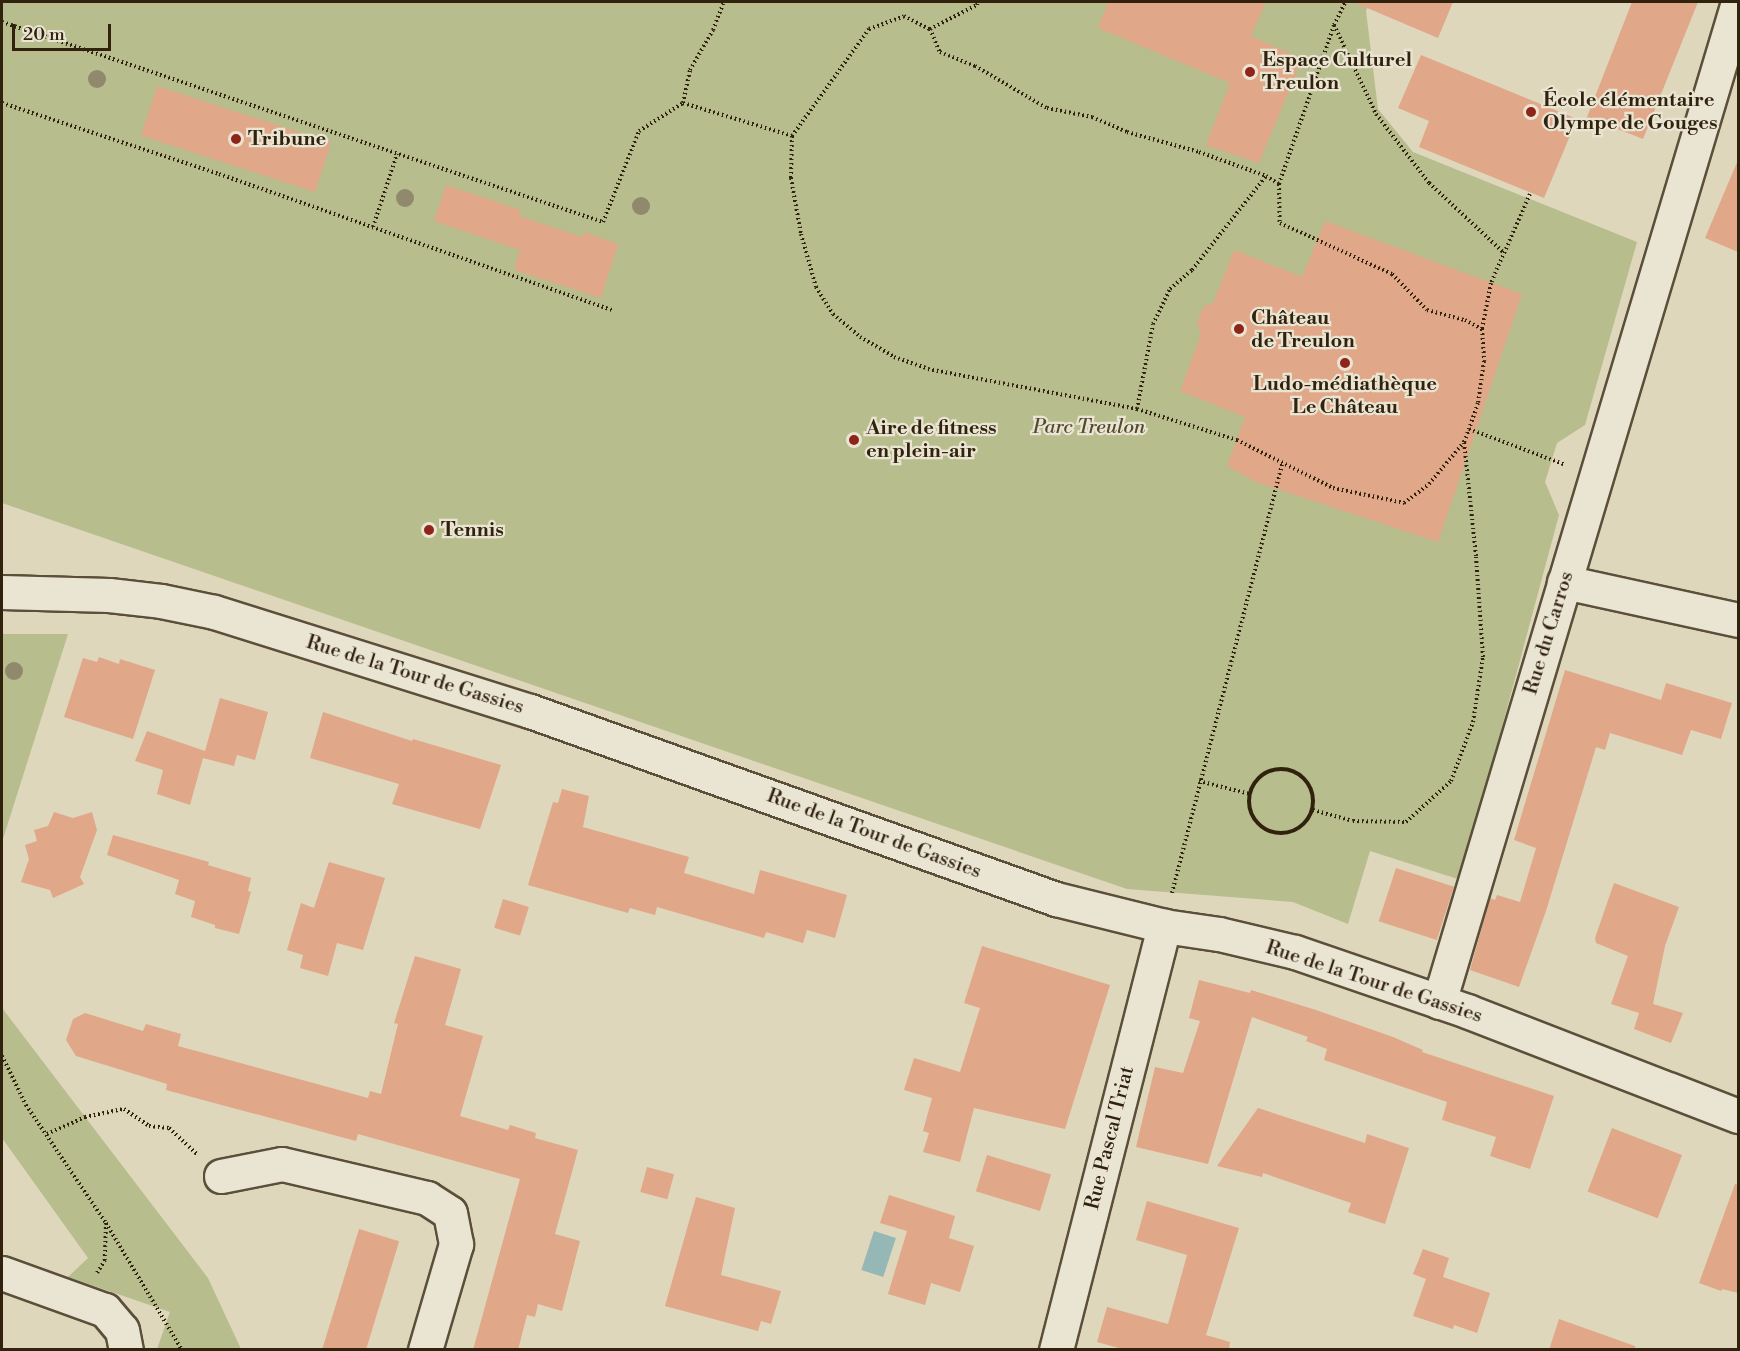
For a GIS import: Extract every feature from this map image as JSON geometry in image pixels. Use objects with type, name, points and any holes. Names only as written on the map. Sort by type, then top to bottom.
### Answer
[{"type":"street","name":"Rue du Carros","points":[[1439,1002],[1738,2]]},
{"type":"street","points":[[1564,582],[1738,620]]},
{"type":"street","name":"Rue de la Tour de Gassies","points":[[2,592],[109,595],[161,601],[214,612],[530,711],[1056,899],[1164,926],[1219,934],[1295,952],[1439,1002],[1738,1116]]},
{"type":"street","name":"Rue Pascal Triat","points":[[1056,1350],[1164,926]]},
{"type":"street","points":[[221,1176],[282,1164],[427,1198],[450,1213],[456,1244],[425,1350]]},
{"type":"street","points":[[2,1273],[105,1310],[122,1330],[126,1350]]},
{"type":"path","points":[[2,22],[603,222],[639,131],[683,103],[690,70],[713,30],[724,2]]},
{"type":"path","points":[[930,29],[977,5],[978,2]]},
{"type":"path","points":[[1345,2],[1334,26],[1278,184],[1280,223],[1392,274],[1427,310],[1465,320],[1482,329]]},
{"type":"path","points":[[1278,184],[1266,176],[1199,152],[1127,132],[1092,117],[1047,108],[975,66],[940,52],[930,29],[904,16],[869,29],[792,136],[791,178],[801,234],[816,287],[833,314],[860,338],[894,357],[928,369],[1137,409],[1237,440],[1333,488],[1404,503],[1429,484],[1464,442],[1478,403],[1484,361],[1482,329],[1491,283],[1530,194]]},
{"type":"path","points":[[1334,26],[1376,114],[1429,183],[1504,253]]},
{"type":"path","points":[[2,103],[612,310]]},
{"type":"path","points":[[683,103],[792,136]]},
{"type":"path","points":[[373,227],[397,154]]},
{"type":"path","points":[[1137,409],[1154,324],[1170,289],[1192,270],[1266,176]]},
{"type":"path","points":[[1469,429],[1596,476]]},
{"type":"path","points":[[1313,810],[1353,821],[1406,822],[1451,781],[1473,722],[1483,657],[1476,556],[1464,442]]},
{"type":"path","points":[[1164,926],[1199,781],[1283,462]]},
{"type":"path","points":[[1279,768],[1289,770],[1307,781],[1314,799],[1313,810],[1302,826],[1284,834],[1274,833],[1264,829],[1251,814],[1250,794],[1260,777],[1279,768]]},
{"type":"path","points":[[1199,781],[1250,794]]},
{"type":"path","points":[[2,1056],[26,1105],[106,1223],[182,1350]]},
{"type":"path","points":[[47,1134],[85,1117],[124,1108],[149,1126],[169,1128],[221,1176]]},
{"type":"path","points":[[82,1300],[105,1260],[106,1223]]},
{"type":"green space","name":"Parc Treulon","points":[[2,2],[1369,2],[1366,11],[1378,109],[1413,152],[1637,242],[1585,425],[1557,443],[1545,482],[1559,515],[1461,880],[1370,851],[1348,924],[1293,902],[1127,889],[2,503]]},
{"type":"green space","points":[[2,634],[68,634],[2,842]]},
{"type":"green space","points":[[2,1008],[208,1278],[241,1349],[157,1349],[170,1312],[68,1277],[88,1258],[2,1138]]},
{"type":"water","points":[[874,1231],[896,1238],[883,1277],[861,1270]]},
{"type":"building","name":"Espace Culturel Treulon","points":[[1108,2],[1266,2],[1251,36],[1302,59],[1259,163],[1206,145],[1230,83],[1098,28]]},
{"type":"building","points":[[1353,2],[1453,2],[1438,38]]},
{"type":"building","points":[[1632,2],[1698,2],[1643,139],[1587,117]]},
{"type":"building","points":[[1421,55],[1577,119],[1544,198],[1419,147],[1429,121],[1398,108]]},
{"type":"building","name":"Tribune","points":[[157,86],[331,143],[315,192],[141,135]]},
{"type":"building","points":[[1738,160],[1738,252],[1705,238]]},
{"type":"building","points":[[446,185],[521,210],[519,216],[582,237],[584,232],[618,244],[601,298],[514,270],[520,250],[434,221]]},
{"type":"building","name":"Ludo-médiathèque Le Château","points":[[1325,221],[1522,294],[1438,542],[1256,482],[1227,466],[1245,417],[1180,391],[1201,334],[1197,324],[1203,307],[1213,303],[1234,250],[1302,277]]},
{"type":"building","points":[[99,657],[119,664],[120,659],[155,670],[133,739],[64,717],[83,658],[97,662]]},
{"type":"building","points":[[1565,670],[1661,700],[1666,683],[1732,703],[1721,739],[1691,730],[1682,755],[1610,733],[1605,750],[1596,747],[1546,911],[1519,987],[1470,970],[1490,898],[1495,900],[1497,895],[1520,902],[1536,848],[1514,840]]},
{"type":"building","points":[[220,698],[268,712],[255,760],[237,755],[234,766],[203,758],[190,805],[157,794],[163,770],[135,761],[147,731],[205,751]]},
{"type":"building","points":[[323,712],[412,741],[413,739],[501,765],[480,829],[392,804],[399,784],[310,758]]},
{"type":"building","points":[[562,789],[589,796],[583,827],[689,857],[684,873],[754,894],[760,870],[847,895],[835,938],[807,930],[803,943],[766,932],[764,938],[657,907],[655,915],[630,908],[628,913],[528,885],[553,802],[558,803]]},
{"type":"building","points":[[54,812],[73,818],[92,812],[97,830],[80,877],[84,884],[53,898],[50,890],[21,882],[29,859],[25,845],[37,841],[34,830],[48,826]]},
{"type":"building","points":[[113,835],[209,862],[208,865],[251,878],[248,891],[251,892],[239,934],[215,928],[215,925],[191,917],[195,901],[175,894],[179,880],[107,855]]},
{"type":"building","points":[[329,862],[385,878],[363,950],[337,943],[328,976],[300,968],[303,955],[287,950],[301,903],[314,908]]},
{"type":"building","points":[[1396,868],[1454,887],[1437,940],[1379,921]]},
{"type":"building","points":[[1614,883],[1679,907],[1665,946],[1653,1004],[1683,1013],[1671,1043],[1634,1029],[1639,1013],[1611,1004],[1628,956],[1596,943],[1595,938]]},
{"type":"building","points":[[503,899],[529,907],[520,936],[494,928]]},
{"type":"building","points":[[982,946],[1110,985],[1065,1129],[974,1108],[960,1162],[923,1152],[929,1133],[923,1131],[932,1098],[904,1090],[914,1058],[960,1072],[980,1008],[964,1003]]},
{"type":"building","points":[[415,956],[461,969],[445,1025],[483,1036],[460,1116],[508,1130],[510,1125],[536,1133],[535,1138],[578,1150],[555,1234],[580,1241],[562,1311],[538,1304],[535,1317],[527,1315],[518,1350],[473,1350],[520,1179],[358,1134],[356,1141],[166,1090],[167,1084],[76,1056],[66,1040],[73,1019],[85,1013],[143,1031],[146,1024],[181,1034],[178,1046],[368,1098],[370,1091],[381,1094],[398,1024],[394,1023]]},
{"type":"building","points":[[1199,980],[1250,993],[1251,990],[1316,1010],[1393,1037],[1423,1050],[1422,1052],[1554,1096],[1530,1169],[1490,1156],[1496,1137],[1442,1120],[1447,1102],[1324,1060],[1327,1049],[1306,1041],[1308,1037],[1252,1017],[1208,1164],[1136,1147],[1155,1067],[1183,1073],[1200,1021],[1189,1018]]},
{"type":"building","points":[[1258,1108],[1365,1143],[1367,1134],[1409,1148],[1385,1224],[1348,1212],[1351,1203],[1263,1173],[1262,1177],[1217,1166]]},
{"type":"building","points":[[1612,1128],[1682,1155],[1658,1218],[1588,1191]]},
{"type":"building","points":[[987,1155],[1051,1175],[1040,1211],[976,1191]]},
{"type":"building","points":[[647,1167],[674,1174],[667,1199],[640,1192]]},
{"type":"building","points":[[1735,1184],[1738,1185],[1738,1293],[1722,1289],[1721,1291],[1699,1283]]},
{"type":"building","points":[[889,1195],[955,1216],[949,1238],[974,1246],[960,1292],[931,1283],[925,1305],[888,1294],[907,1231],[880,1223]]},
{"type":"building","points":[[696,1197],[735,1208],[721,1275],[781,1291],[771,1324],[761,1321],[758,1331],[665,1306]]},
{"type":"building","points":[[1147,1201],[1239,1228],[1206,1335],[1230,1342],[1229,1350],[1126,1350],[1097,1342],[1107,1307],[1168,1324],[1187,1255],[1136,1240]]},
{"type":"building","points":[[359,1229],[399,1241],[366,1350],[322,1349]]},
{"type":"building","points":[[1423,1249],[1449,1258],[1443,1277],[1490,1293],[1477,1333],[1454,1325],[1453,1329],[1413,1316],[1426,1279],[1413,1274]]},
{"type":"building","points":[[1559,1319],[1635,1346],[1635,1350],[1549,1350]]},
{"type":"place","name":"Espace Culturel Treulon","points":[[1250,72]]},
{"type":"place","name":"École élémentaire Olympe de Gouges","points":[[1531,112]]},
{"type":"place","name":"Tribune","points":[[236,139]]},
{"type":"place","name":"Château de Treulon","points":[[1239,329]]},
{"type":"place","name":"Ludo-médiathèque Le Château","points":[[1345,363]]},
{"type":"place","name":"Aire de fitness en plein-air","points":[[854,440]]},
{"type":"place","name":"Tennis","points":[[429,530]]}]
